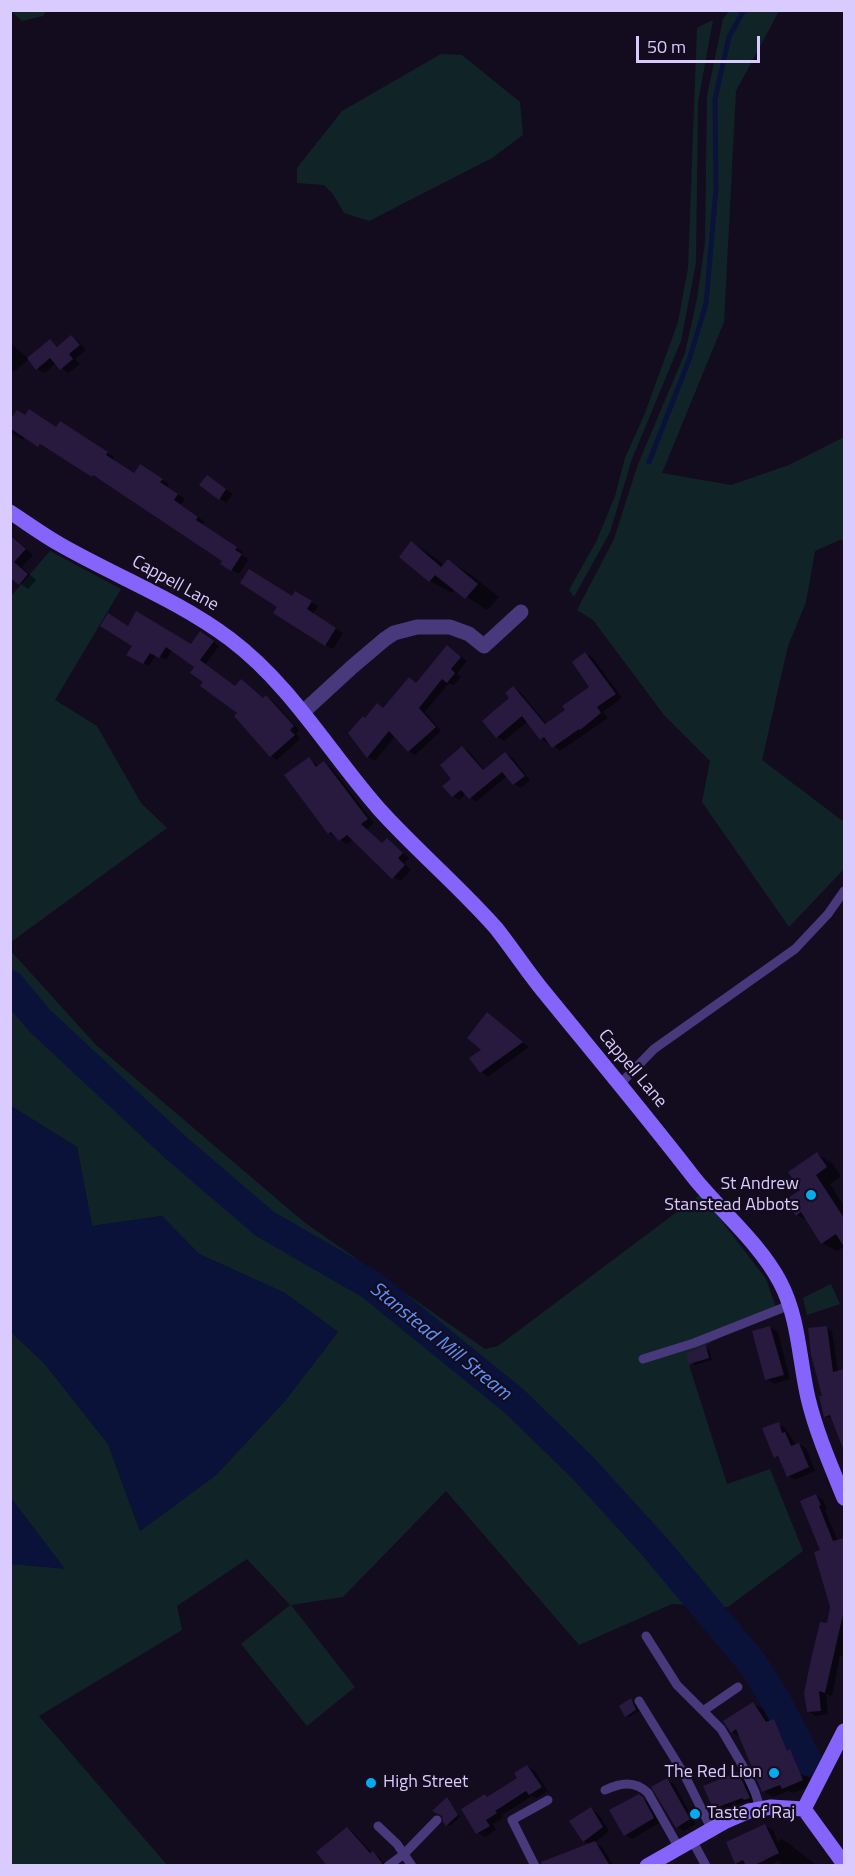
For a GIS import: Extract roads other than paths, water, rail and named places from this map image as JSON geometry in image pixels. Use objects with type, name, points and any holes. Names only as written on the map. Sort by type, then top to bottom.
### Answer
[{"type":"street","name":"Cappell Lane","points":[[10,512],[61,546],[175,604],[225,635],[269,674],[303,712],[370,798],[497,929],[533,978],[621,1083],[705,1191],[768,1263],[779,1280],[790,1305],[809,1400],[844,1498]]},
{"type":"street","points":[[303,712],[352,667],[394,633],[417,627],[450,627],[469,633],[484,646],[521,612]]},
{"type":"street","points":[[804,1809],[844,1731]]},
{"type":"street","points":[[647,1866],[738,1815],[760,1808],[804,1809]]},
{"type":"street","points":[[804,1809],[844,1864]]},
{"type":"lane","points":[[621,1083],[654,1049],[795,949],[828,914],[844,891]]},
{"type":"lane","points":[[643,1359],[694,1343],[790,1305]]},
{"type":"lane","points":[[646,1636],[677,1685],[721,1729],[727,1738],[748,1776],[760,1808]]},
{"type":"lane","points":[[704,1711],[738,1687]]},
{"type":"lane","points":[[639,1701],[684,1774],[712,1830]]},
{"type":"lane","points":[[605,1790],[626,1784],[635,1784],[643,1788],[706,1866]]},
{"type":"lane","points":[[535,1866],[512,1820],[548,1800]]},
{"type":"lane","points":[[388,1866],[404,1854],[437,1820]]},
{"type":"lane","points":[[378,1826],[397,1844],[412,1866]]},
{"type":"waterway","points":[[649,462],[689,360],[706,304],[716,188],[715,99],[729,37],[744,10]]},
{"type":"waterway","name":"Stanstead Mill Stream","points":[[10,985],[39,1020],[174,1146],[265,1224],[371,1285],[514,1401],[582,1467],[654,1546],[753,1664],[777,1703],[807,1761]]},
{"type":"place","name":"St Andrew Stanstead Abbots","points":[[811,1195]]},
{"type":"place","name":"The Red Lion","points":[[774,1773]]},
{"type":"place","name":"High Street","points":[[371,1783]]},
{"type":"place","name":"Taste of Raj","points":[[695,1814]]}]
